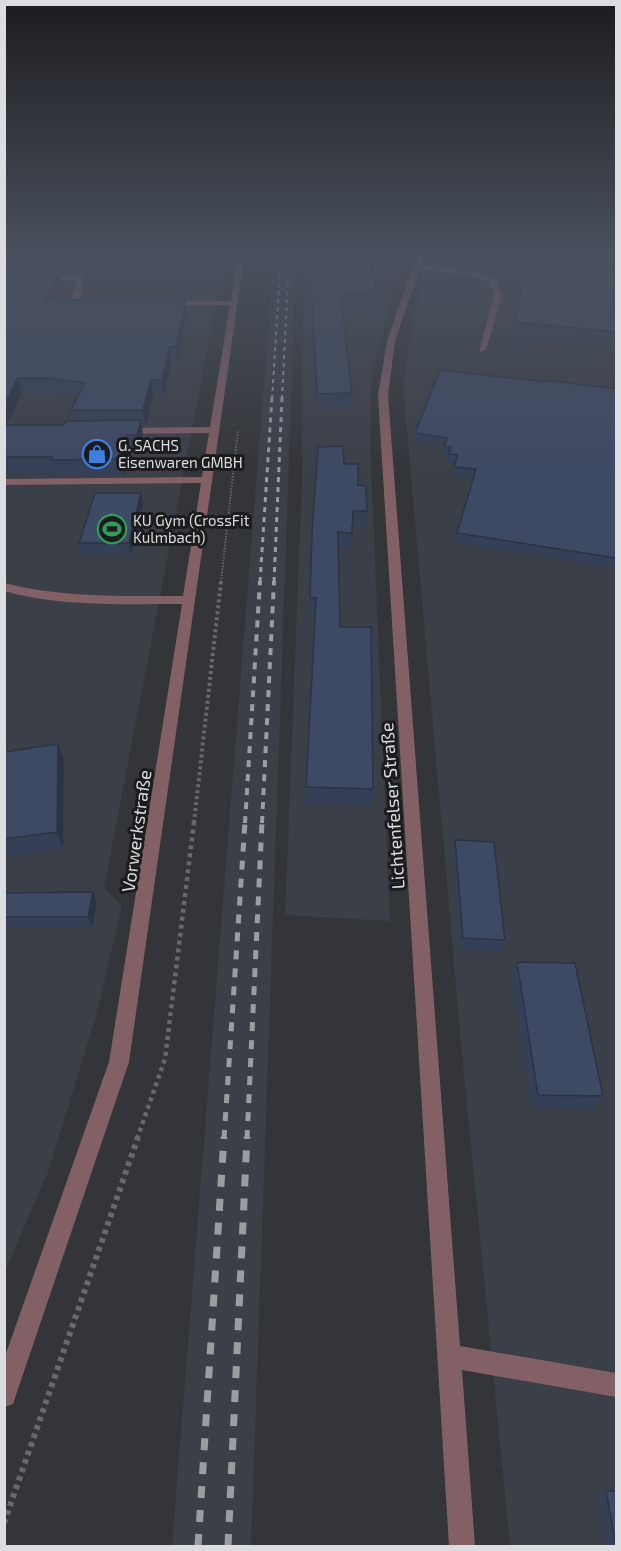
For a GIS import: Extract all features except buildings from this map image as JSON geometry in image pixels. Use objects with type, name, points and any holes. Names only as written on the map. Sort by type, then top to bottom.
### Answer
[{"type":"street","name":"Vorwerkstraße","points":[[4,1395],[119,1062],[230,329]]},
{"type":"street","name":"Lichtenfelser Straße","points":[[396,329],[383,395],[462,1546]]},
{"type":"street","points":[[482,350],[488,329]]},
{"type":"street","points":[[110,431],[215,430]]},
{"type":"street","points":[[4,482],[208,480]]},
{"type":"street","points":[[4,587],[18,591],[100,600],[190,600]]},
{"type":"street","points":[[449,1356],[616,1385]]},
{"type":"shaded area","points":[[5,329],[211,329],[104,888],[122,906],[96,1016],[48,1172],[5,1271]]},
{"type":"shaded area","points":[[268,329],[293,329],[251,1546],[172,1546]]},
{"type":"shaded area","points":[[303,329],[383,329],[371,381],[370,439],[390,921],[285,915],[302,481]]},
{"type":"shaded area","points":[[411,329],[616,329],[616,1546],[510,1546],[461,1043],[403,386]]},
{"type":"railway","points":[[272,399],[276,329]]},
{"type":"railway","points":[[282,399],[285,329]]},
{"type":"railway","points":[[260,582],[272,397]]},
{"type":"railway","points":[[274,582],[282,397]]},
{"type":"railway","points":[[245,823],[260,581]]},
{"type":"railway","points":[[262,823],[274,581]]},
{"type":"railway","points":[[224,1139],[245,822]]},
{"type":"railway","points":[[247,1139],[262,822]]},
{"type":"railway","points":[[198,1546],[224,1137]]},
{"type":"railway","points":[[228,1546],[247,1137]]},
{"type":"place","name":"G. SACHS Eisenwaren GMBH","points":[[97,454]]},
{"type":"place","name":"KU Gym (CrossFit Kulmbach)","points":[[112,529]]}]
